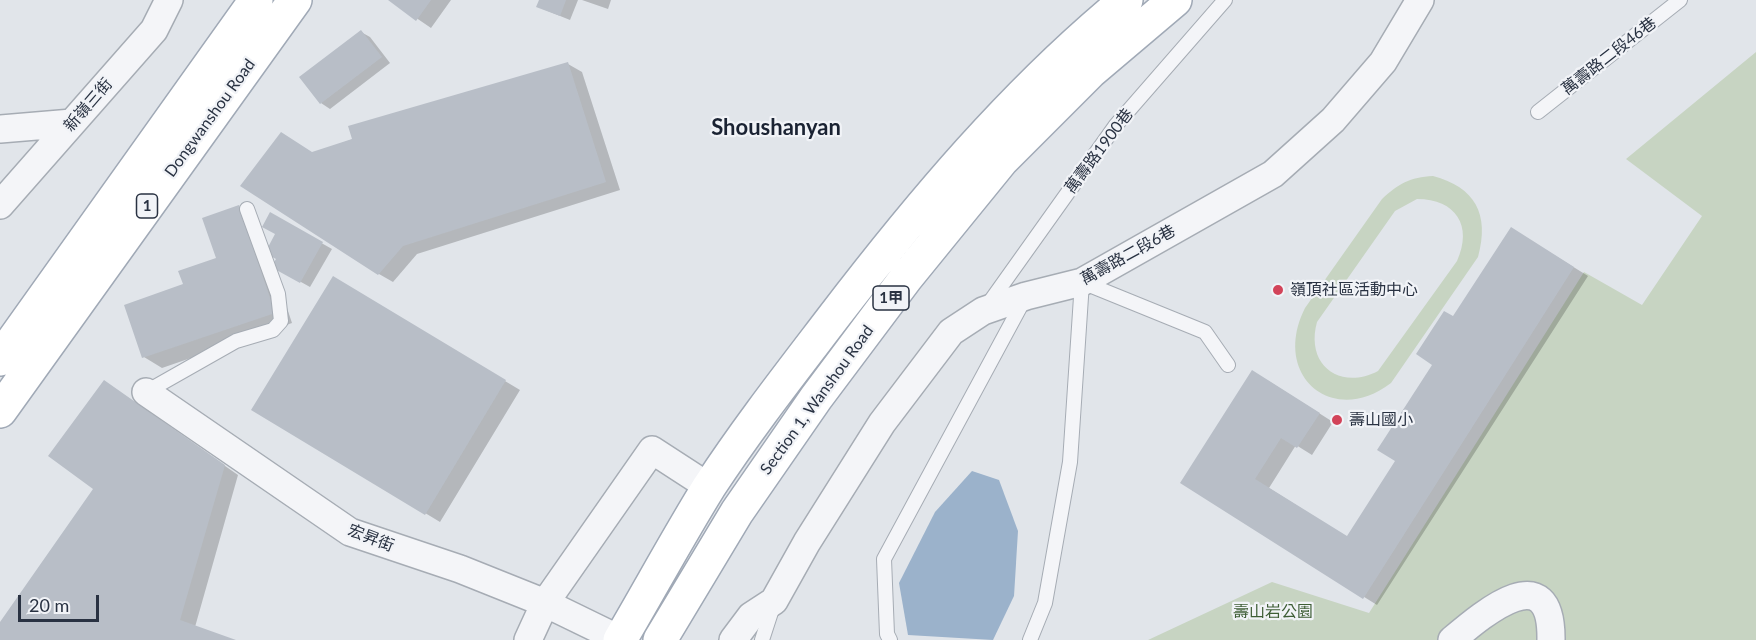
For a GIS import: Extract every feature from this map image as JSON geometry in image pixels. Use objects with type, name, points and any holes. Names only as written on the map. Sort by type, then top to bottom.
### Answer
[{"type":"main road","name":"Dongwanshou Road","points":[[0,359],[256,0]]},
{"type":"main road","name":"Dongwanshou Road","points":[[0,411],[295,0]]},
{"type":"main road","name":"1甲","points":[[620,640],[709,487],[789,374],[883,252],[960,162],[1072,44],[1126,0]]},
{"type":"main road","name":"Section 1, Wanshou Road","points":[[660,640],[737,512],[816,398],[906,278],[1002,160],[1090,72],[1175,0]]},
{"type":"street","name":"新嶺三街","points":[[0,205],[154,30],[168,0]]},
{"type":"street","name":"萬壽路二段6巷","points":[[733,640],[751,616],[774,601],[807,542],[882,423],[951,332],[983,311],[1026,296],[1082,282],[1273,174],[1333,120],[1383,62],[1420,0]]},
{"type":"street","points":[[0,129],[72,123]]},
{"type":"street","name":"宏昇街","points":[[146,392],[350,532],[460,569],[544,603],[620,640]]},
{"type":"street","points":[[528,640],[544,603],[652,450],[709,487]]},
{"type":"street","points":[[1452,640],[1491,609],[1517,595],[1528,594],[1538,597],[1545,605],[1551,640]]},
{"type":"lane","name":"萬壽路1900巷","points":[[983,311],[1116,125],[1225,0]]},
{"type":"lane","name":"萬壽路二段46巷","points":[[1538,112],[1680,0]]},
{"type":"lane","points":[[146,392],[236,341],[273,330],[281,321],[278,294],[247,209]]},
{"type":"lane","points":[[1030,640],[1045,603],[1070,462],[1082,282],[1205,332],[1228,365]]},
{"type":"lane","points":[[890,640],[887,634],[884,559],[1026,296]]},
{"type":"lane","points":[[762,640],[774,601]]},
{"type":"green space","name":"壽山岩公園","points":[[1756,52],[1756,640],[1148,640],[1272,582],[1369,613],[1584,272],[1642,305],[1702,216],[1626,159]]},
{"type":"green space","points":[[1433,176],[1459,187],[1476,204],[1482,228],[1478,257],[1391,383],[1369,395],[1348,400],[1329,397],[1313,388],[1302,373],[1296,354],[1297,332],[1305,308],[1382,199],[1405,182]],"holes":[[[1417,199],[1431,200],[1451,209],[1462,226],[1463,237],[1457,261],[1378,371],[1351,378],[1339,376],[1321,362],[1316,351],[1317,322],[1395,211]]]},
{"type":"water","points":[[972,471],[999,480],[1018,531],[1014,596],[993,640],[908,635],[899,583],[935,512]]},
{"type":"building","points":[[388,0],[431,0],[416,21]]},
{"type":"building","points":[[539,0],[566,0],[560,16],[536,7]]},
{"type":"building","points":[[361,30],[382,57],[320,104],[299,77]]},
{"type":"building","points":[[568,62],[606,182],[403,246],[378,275],[240,186],[281,132],[312,152],[352,139],[348,126]]},
{"type":"building","points":[[239,205],[275,313],[142,358],[124,305],[183,284],[178,271],[216,258],[202,218]]},
{"type":"building","points":[[270,212],[323,242],[300,283],[271,267],[276,259],[265,253],[275,234],[262,227]]},
{"type":"building","points":[[1511,227],[1574,267],[1363,599],[1180,483],[1252,370],[1320,413],[1297,448],[1281,438],[1255,479],[1347,536],[1395,461],[1377,450],[1432,365],[1416,354],[1444,311],[1453,316]]},
{"type":"building","points":[[333,276],[506,380],[425,515],[251,410]]},
{"type":"building","points":[[104,380],[225,465],[180,620],[236,640],[0,640],[0,622],[93,489],[48,456]]},
{"type":"place","name":"嶺頂社區活動中心","points":[[1278,290]]},
{"type":"place","name":"壽山國小","points":[[1337,420]]},
{"type":"district","name":"Shoushanyan","points":[[776,128]]}]
